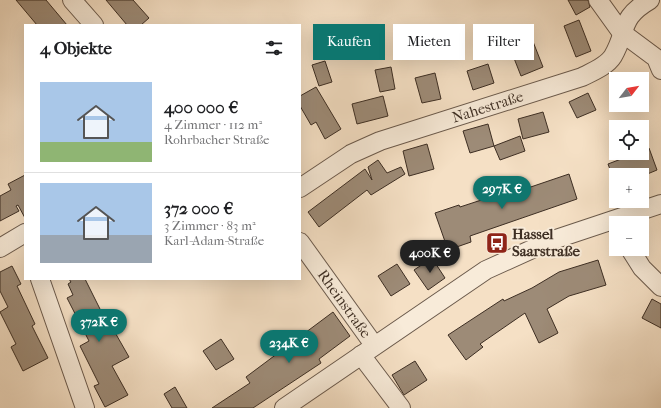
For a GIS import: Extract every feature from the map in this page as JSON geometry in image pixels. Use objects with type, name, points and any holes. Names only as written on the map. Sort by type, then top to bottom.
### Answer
[{"type":"street","points":[[72,0],[93,24]]},
{"type":"street","points":[[598,0],[621,32],[633,43],[656,58],[661,70]]},
{"type":"street","name":"Nahestraße","points":[[301,187],[351,154],[380,141],[582,77],[605,64],[612,57],[626,21],[638,7],[650,0]]},
{"type":"street","points":[[630,216],[661,204]]},
{"type":"street","points":[[284,408],[486,270],[550,241],[609,223]]},
{"type":"street","points":[[0,248],[24,237]]},
{"type":"street","name":"Rheinstraße","points":[[301,244],[368,350],[401,408]]},
{"type":"street","points":[[634,256],[642,268],[661,287]]},
{"type":"street","points":[[40,280],[85,408]]},
{"type":"building","points":[[16,0],[46,0],[66,24],[36,24]]},
{"type":"building","points":[[106,0],[133,0],[149,18],[142,24],[126,24]]},
{"type":"building","points":[[568,0],[588,0],[590,7],[576,15]]},
{"type":"building","points":[[579,20],[591,51],[576,57],[564,26]]},
{"type":"building","points":[[534,44],[543,67],[521,76],[515,60],[534,60]]},
{"type":"building","points":[[325,61],[332,82],[319,86],[312,65]]},
{"type":"building","points":[[488,64],[494,83],[473,90],[467,71]]},
{"type":"building","points":[[391,67],[395,89],[380,92],[375,70]]},
{"type":"building","points":[[435,73],[441,99],[422,103],[415,78]]},
{"type":"building","points":[[316,87],[341,129],[325,139],[316,122],[311,125],[301,108],[301,95]]},
{"type":"building","points":[[588,93],[596,110],[577,118],[569,102]]},
{"type":"building","points":[[383,96],[388,116],[357,124],[352,104]]},
{"type":"building","points":[[543,112],[549,132],[523,139],[518,119]]},
{"type":"building","points":[[488,124],[494,146],[470,153],[463,131]]},
{"type":"building","points":[[520,136],[525,151],[500,160],[494,146]]},
{"type":"building","points":[[427,144],[434,169],[409,176],[403,151]]},
{"type":"building","points":[[649,148],[657,170],[649,173],[649,168],[609,168],[608,164],[619,160],[649,160]]},
{"type":"building","points":[[378,160],[387,173],[401,167],[405,174],[371,195],[367,190],[319,227],[308,212],[365,169],[372,180],[368,167]]},
{"type":"building","points":[[569,174],[577,199],[470,236],[471,242],[448,250],[435,213],[459,205],[460,207],[512,190],[513,193]]},
{"type":"building","points":[[24,176],[24,216],[18,205],[16,206],[19,211],[0,221],[0,196],[11,190],[8,184]]},
{"type":"building","points":[[432,258],[445,278],[428,290],[414,270]]},
{"type":"building","points":[[598,260],[606,285],[569,296],[547,309],[558,333],[539,343],[525,313],[480,344],[483,347],[466,360],[448,335],[503,299],[504,301],[532,288],[559,272]]},
{"type":"building","points":[[397,264],[410,284],[391,296],[378,276]]},
{"type":"building","points":[[12,266],[21,284],[17,286],[35,324],[32,326],[48,358],[23,371],[11,347],[16,344],[0,312],[8,307],[0,291],[0,272]]},
{"type":"building","points":[[70,280],[86,280],[107,323],[109,322],[129,357],[112,366],[128,395],[105,407],[94,386],[99,384],[80,346],[89,341],[67,298],[73,295],[68,284],[71,282]]},
{"type":"building","points":[[652,299],[661,304],[661,328],[642,318]]},
{"type":"building","points":[[333,312],[350,336],[319,359],[321,363],[253,408],[212,408],[250,383],[246,377]]},
{"type":"building","points":[[221,339],[234,359],[216,370],[203,351]]},
{"type":"building","points":[[415,361],[427,380],[404,395],[392,375]]},
{"type":"building","points":[[175,387],[187,408],[172,408],[164,394]]},
{"type":"place","name":"Hassel Saarstraße","points":[[497,243]]}]
